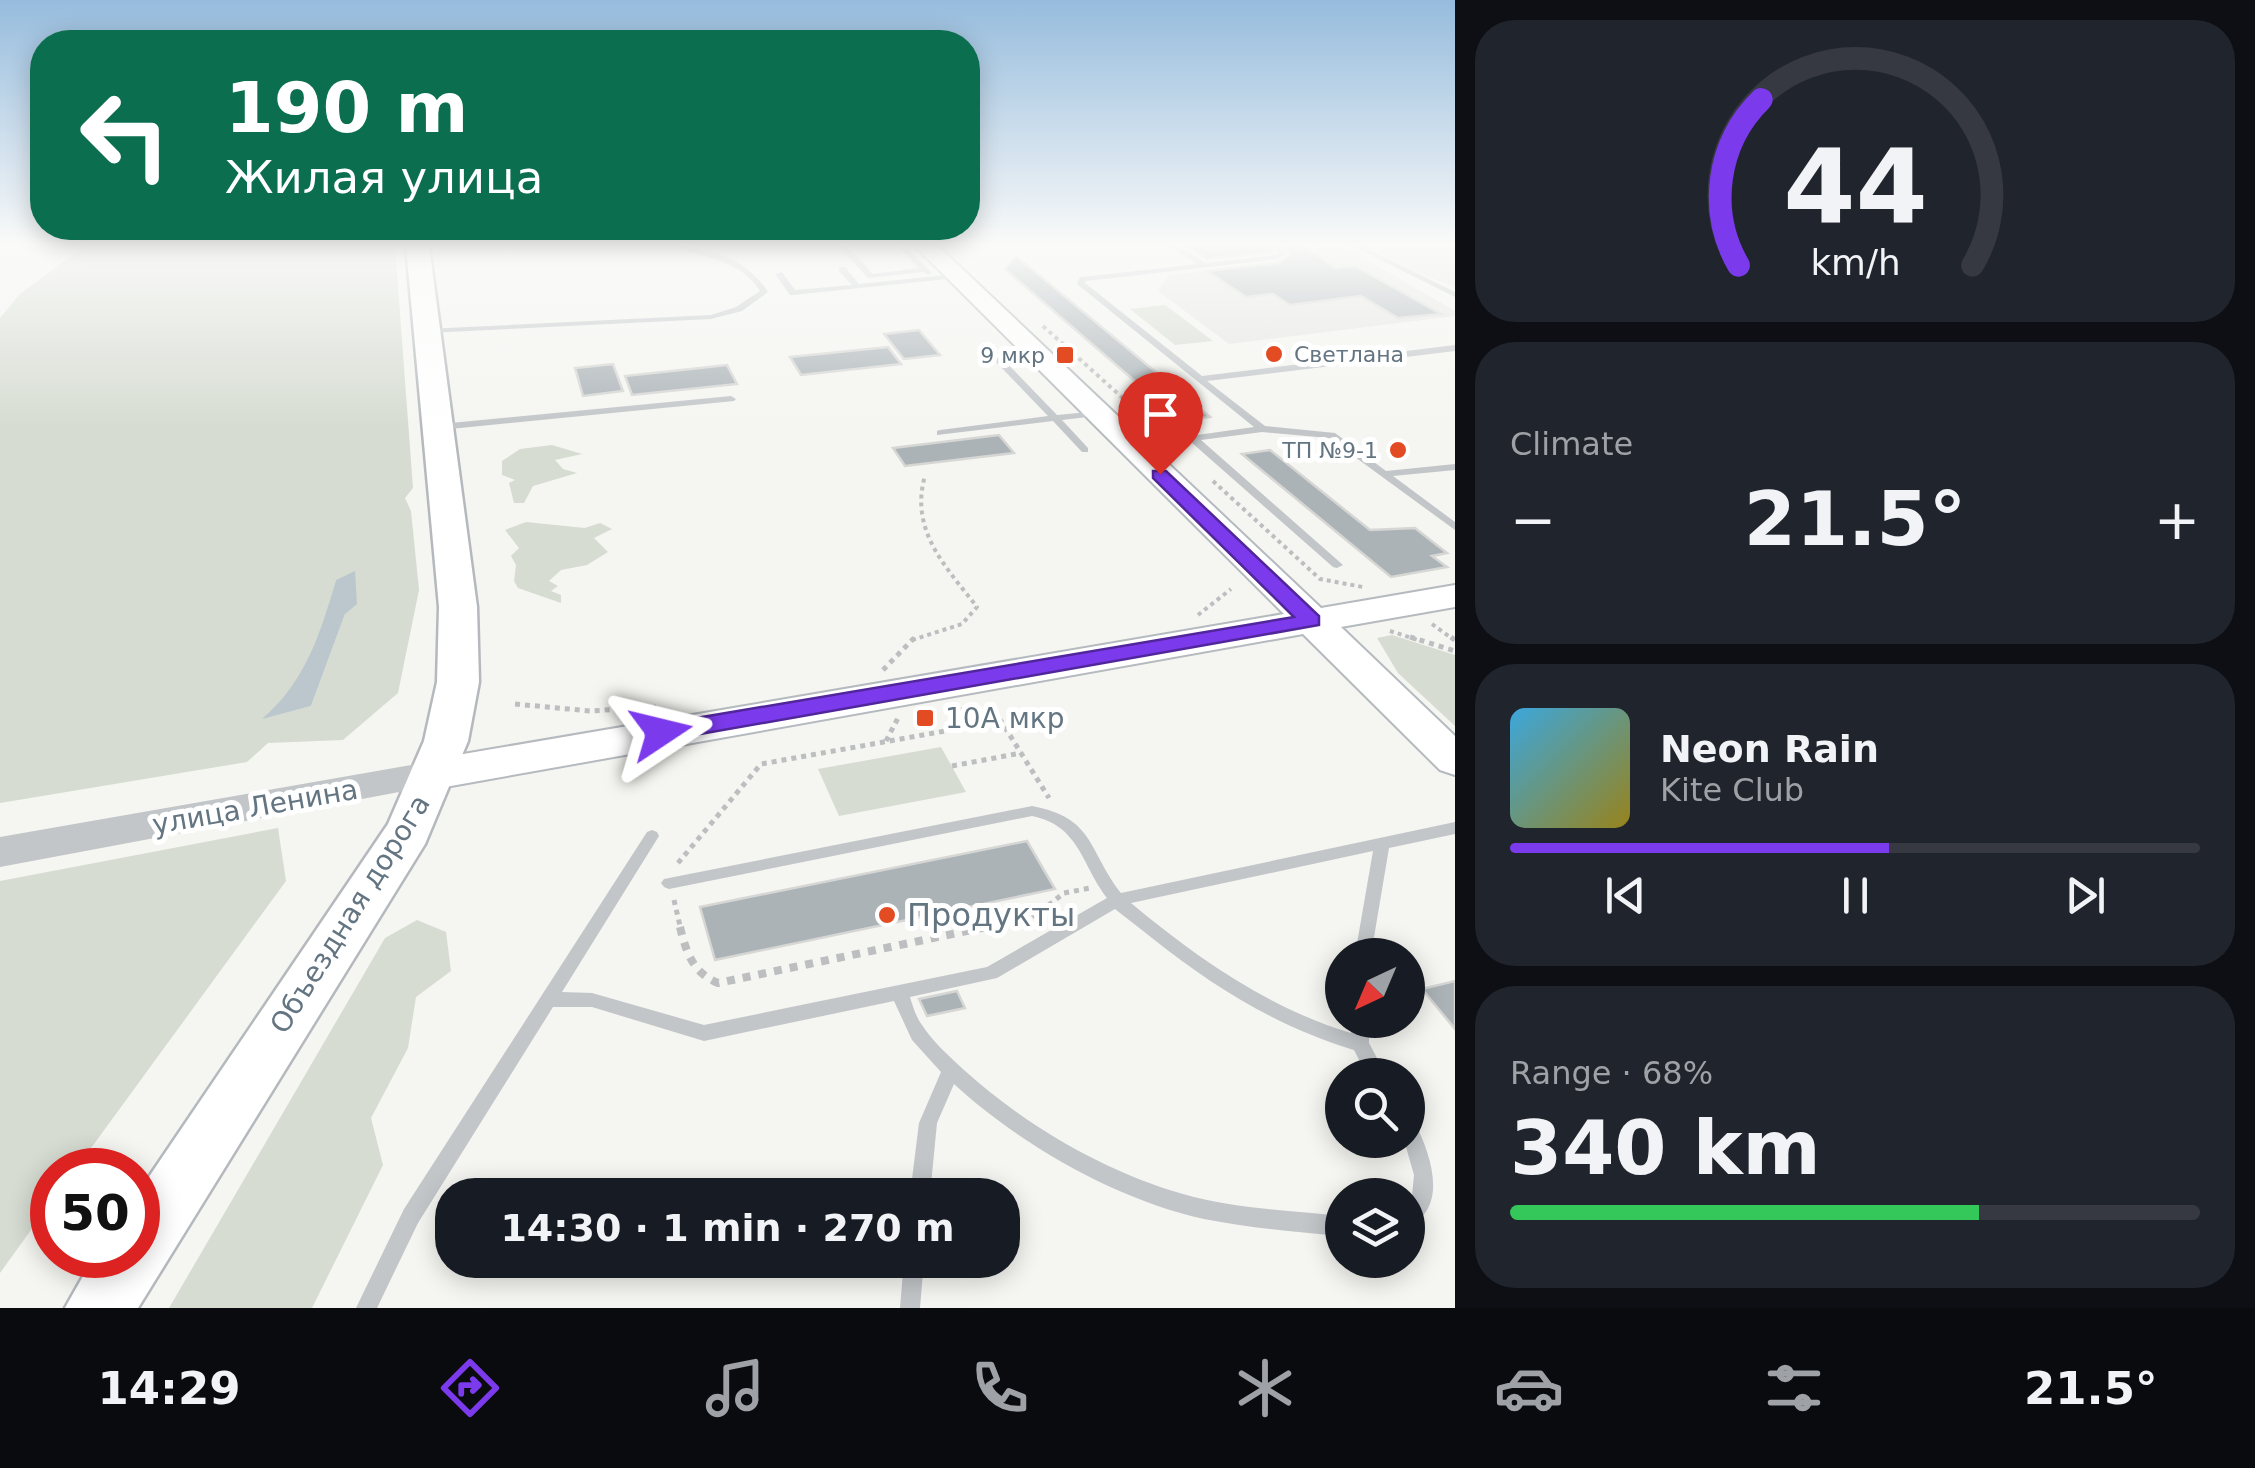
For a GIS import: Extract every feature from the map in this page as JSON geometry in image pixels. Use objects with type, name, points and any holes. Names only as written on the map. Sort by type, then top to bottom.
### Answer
[{"type":"main road","name":"Объездная дорога","points":[[160,1215],[408,830],[434,774],[454,711],[460,656],[423,307]]},
{"type":"main road","points":[[978,307],[1096,413],[1455,760]]},
{"type":"main road","name":"улица Ленина","points":[[434,774],[1455,596]]},
{"type":"main road","name":"Объездная дорога","points":[[99,1308],[119,1278]]},
{"type":"street","name":"улица Ленина","points":[[0,852],[434,774]]},
{"type":"lane","points":[[426,331],[711,317],[742,307]]},
{"type":"lane","points":[[1110,307],[1262,429]]},
{"type":"lane","points":[[1200,379],[1455,348]]},
{"type":"lane","points":[[999,360],[1085,450]]},
{"type":"lane","points":[[437,428],[731,399]]},
{"type":"lane","points":[[940,433],[1096,413]]},
{"type":"lane","points":[[1132,448],[1262,429],[1332,435],[1455,527]]},
{"type":"lane","points":[[1193,439],[1337,565]]},
{"type":"lane","points":[[1384,474],[1455,467]]},
{"type":"lane","points":[[669,883],[1032,811],[1070,822],[1112,892],[1247,999],[1310,1030],[1360,1044]]},
{"type":"lane","points":[[548,999],[592,1000],[704,1032],[991,973],[1112,892],[1455,828]]},
{"type":"lane","points":[[366,1308],[410,1216],[652,836]]},
{"type":"lane","points":[[1366,938],[1382,843]]},
{"type":"lane","points":[[900,992],[915,1031],[951,1070],[1027,1127],[1088,1162],[1184,1204],[1325,1224]]},
{"type":"lane","points":[[1360,1038],[1368,1058]]},
{"type":"lane","points":[[922,1178],[928,1123],[951,1070]]},
{"type":"lane","points":[[910,1308],[912,1278]]},
{"type":"path","points":[[1040,323],[1320,578],[1374,589]]},
{"type":"path","points":[[882,672],[916,637],[962,624],[977,607],[954,583],[923,522],[920,486],[925,476]]},
{"type":"path","points":[[1420,626],[1435,623],[1455,640]]},
{"type":"path","points":[[1374,637],[1405,628]]},
{"type":"path","points":[[1390,631],[1455,650]]},
{"type":"path","points":[[1062,818],[1001,721],[762,764],[668,876],[669,883],[693,968],[703,980],[718,983],[1032,918],[1064,892],[1112,892]]},
{"type":"path","points":[[952,766],[1021,753]]},
{"type":"shaded area","points":[[9,307],[400,307],[413,488],[405,498],[411,511],[419,590],[398,693],[343,740],[268,743],[247,762],[0,803],[0,318]],"holes":[[[336,580],[345,614],[311,706],[264,718],[288,697],[317,646]]]},
{"type":"shaded area","points":[[1168,307],[1213,341],[1175,345],[1130,309]]},
{"type":"shaded area","points":[[1179,307],[1448,307],[1455,311],[1455,316],[1229,344]]},
{"type":"shaded area","points":[[552,445],[582,454],[555,460],[563,469],[577,473],[533,486],[524,503],[514,503],[509,483],[515,480],[502,475],[502,461],[520,449]]},
{"type":"shaded area","points":[[526,522],[585,528],[600,523],[612,529],[594,538],[608,552],[587,565],[561,570],[549,581],[558,586],[551,591],[561,595],[561,603],[518,588],[514,581],[516,565],[511,556],[519,548],[505,530]]},
{"type":"shaded area","points":[[355,571],[357,604],[345,614],[311,706],[262,719],[301,673],[336,580]]},
{"type":"shaded area","points":[[1392,635],[1455,655],[1455,726],[1398,673],[1377,638]]},
{"type":"shaded area","points":[[941,747],[966,792],[839,816],[818,769]]},
{"type":"shaded area","points":[[278,828],[286,881],[91,1148],[30,1148],[30,1231],[0,1273],[0,881]]},
{"type":"shaded area","points":[[417,920],[446,932],[451,971],[416,997],[408,1048],[371,1118],[383,1165],[312,1308],[169,1308],[385,938]]},
{"type":"building","points":[[1049,307],[1078,307],[1210,417],[1181,421]]},
{"type":"building","points":[[1380,307],[1429,307],[1441,314],[1398,318]]},
{"type":"building","points":[[919,330],[940,355],[904,359],[884,334]]},
{"type":"building","points":[[888,347],[901,364],[801,375],[790,357]]},
{"type":"building","points":[[613,364],[623,391],[583,396],[575,368]]},
{"type":"building","points":[[727,365],[737,384],[632,395],[625,376]]},
{"type":"building","points":[[999,435],[1014,453],[905,466],[893,448]]},
{"type":"building","points":[[1270,450],[1370,530],[1415,528],[1447,553],[1432,556],[1447,567],[1391,577],[1242,454]]},
{"type":"building","points":[[1027,841],[1055,889],[715,960],[700,907]]},
{"type":"building","points":[[1455,981],[1455,1029],[1425,993],[1425,988]]},
{"type":"building","points":[[957,991],[965,1008],[927,1016],[919,999]]},
{"type":"place","name":"Светлана","points":[[1274,354]]},
{"type":"place","name":"9 мкр","points":[[1065,355]]},
{"type":"place","name":"ТП №9-1","points":[[1398,450]]},
{"type":"place","name":"10А мкр","points":[[925,718]]},
{"type":"place","name":"Продукты","points":[[887,915]]},
{"type":"route","points":[[661,732],[1311,620],[1160,474]]}]
